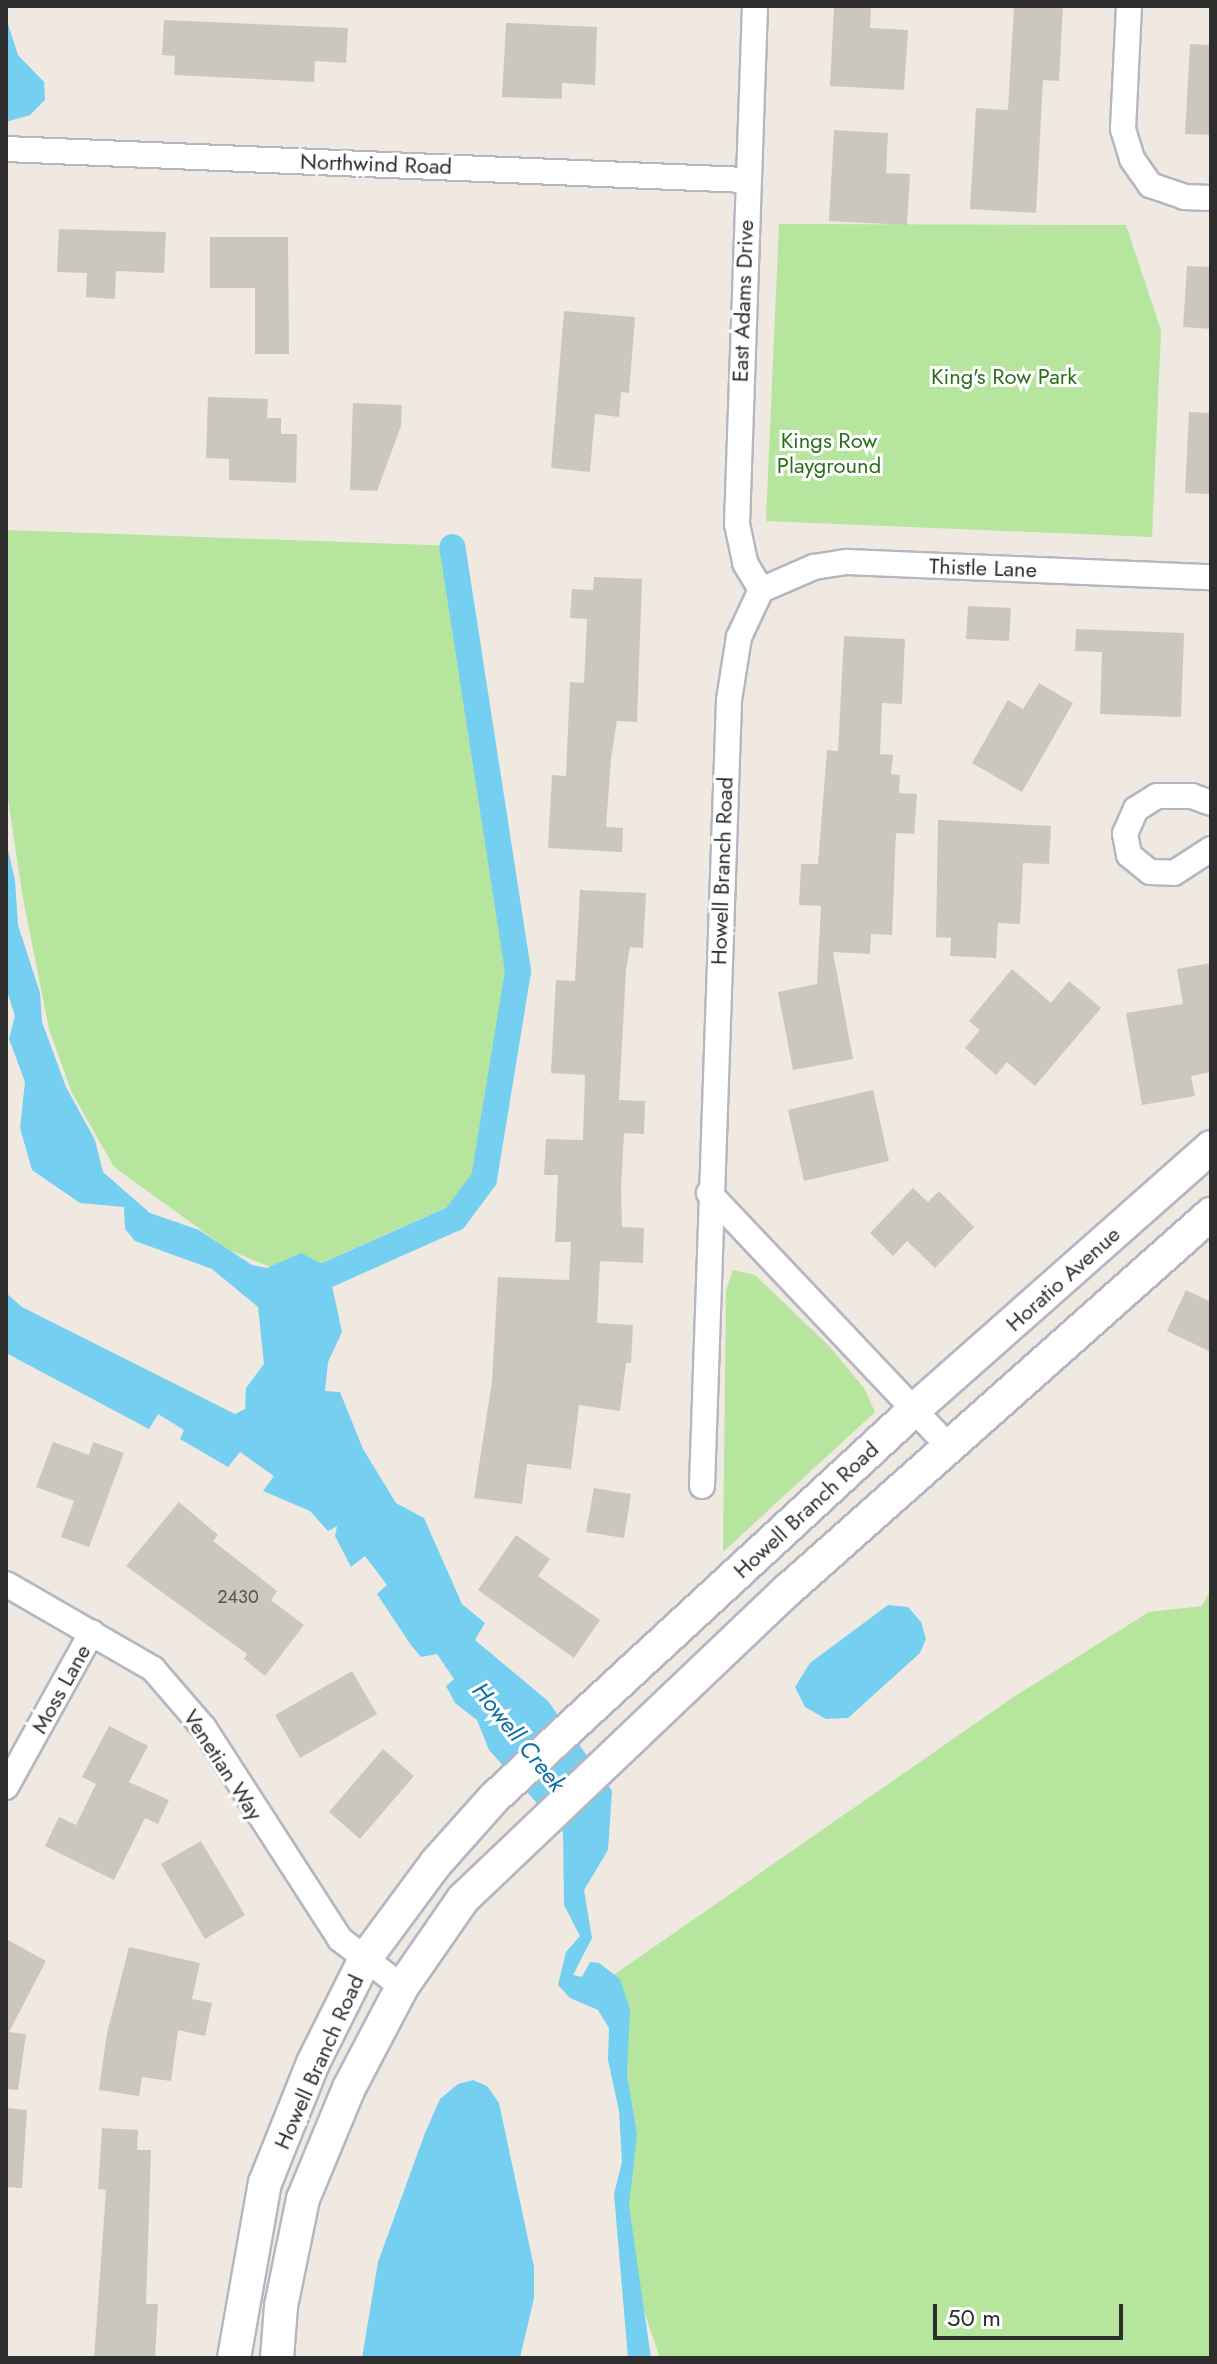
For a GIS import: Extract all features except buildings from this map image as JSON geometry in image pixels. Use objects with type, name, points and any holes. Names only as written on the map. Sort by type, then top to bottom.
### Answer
[{"type":"main road","name":"Horatio Avenue","points":[[914,1410],[1211,1147]]},
{"type":"main road","points":[[949,1447],[1211,1214]]},
{"type":"main road","name":"Howell Branch Road","points":[[234,2358],[265,2183],[313,2063],[365,1959],[436,1863],[494,1798],[914,1410]]},
{"type":"main road","name":"Howell Branch Road","points":[[277,2358],[281,2306],[303,2199],[349,2088],[402,1987],[463,1899],[607,1757],[949,1447]]},
{"type":"street","name":"East Adams Drive","points":[[755,6],[737,524],[745,563],[761,590]]},
{"type":"street","points":[[1129,6],[1123,129],[1132,159],[1150,185],[1184,197],[1211,198]]},
{"type":"street","name":"Northwind Road","points":[[10,149],[747,180]]},
{"type":"street","name":"Thistle Lane","points":[[761,590],[814,567],[847,562],[1211,577]]},
{"type":"street","name":"Howell Branch Road","points":[[702,1486],[709,1193],[729,700],[739,637],[761,590]]},
{"type":"street","points":[[1211,803],[1192,796],[1157,796],[1136,809],[1125,834],[1129,855],[1150,872],[1174,873],[1211,849]]},
{"type":"street","points":[[709,1193],[949,1447]]},
{"type":"street","name":"Venetian Way","points":[[6,1584],[153,1669],[204,1728],[340,1939],[402,1987]]},
{"type":"street","name":"Moss Lane","points":[[6,1787],[92,1632]]},
{"type":"green space","name":"King's Row Park","points":[[779,224],[1126,225],[1161,330],[1152,537],[766,521]]},
{"type":"green space","points":[[6,530],[456,546],[518,969],[481,1192],[292,1276],[229,1250],[114,1167],[72,1093],[49,1029],[22,893],[6,785]]},
{"type":"green space","points":[[733,1270],[755,1275],[829,1346],[864,1388],[875,1412],[723,1552],[726,1290]]},
{"type":"green space","points":[[1211,1589],[1211,2358],[660,2358],[632,2276],[623,2189],[620,2034],[592,1990],[1012,1698],[1149,1612],[1202,1606]]},
{"type":"water","points":[[6,18],[18,55],[44,82],[45,100],[30,115],[6,122]]},
{"type":"water","name":"Howell Creek","points":[[6,841],[15,880],[18,925],[40,993],[42,1022],[66,1087],[95,1140],[103,1172],[150,1213],[199,1230],[252,1265],[267,1268],[301,1253],[328,1267],[342,1332],[328,1362],[325,1391],[340,1392],[363,1449],[396,1503],[424,1518],[462,1604],[485,1623],[475,1640],[548,1701],[612,1791],[608,1850],[584,1890],[592,1938],[573,1975],[582,1977],[590,1962],[599,1963],[620,1979],[630,2009],[627,2075],[637,2134],[629,2206],[651,2358],[628,2358],[614,2194],[622,2162],[619,2111],[608,2060],[609,2028],[598,2010],[570,1998],[558,1985],[566,1952],[580,1936],[564,1905],[563,1832],[489,1750],[477,1720],[455,1703],[446,1686],[454,1679],[437,1654],[421,1657],[411,1645],[377,1594],[387,1585],[365,1556],[351,1567],[335,1536],[337,1526],[328,1531],[310,1511],[263,1491],[274,1476],[240,1452],[228,1467],[180,1439],[184,1430],[158,1414],[149,1429],[6,1353],[6,1293],[22,1307],[235,1414],[245,1409],[246,1388],[264,1364],[258,1307],[212,1269],[135,1241],[125,1229],[124,1207],[80,1203],[32,1170],[20,1128],[25,1082],[9,1039],[15,1016],[6,988]]},
{"type":"water","points":[[888,1605],[908,1607],[921,1622],[926,1639],[920,1653],[848,1718],[826,1719],[805,1707],[795,1687],[810,1663]]},
{"type":"water","points":[[473,2080],[487,2086],[499,2103],[534,2267],[534,2298],[520,2358],[362,2358],[378,2262],[425,2133],[440,2099],[458,2084]]},
{"type":"waterway","points":[[300,1287],[455,1218],[484,1179],[518,971],[452,547]]},
{"type":"park label","name":"Kings Row Playground","points":[[829,452]]}]
